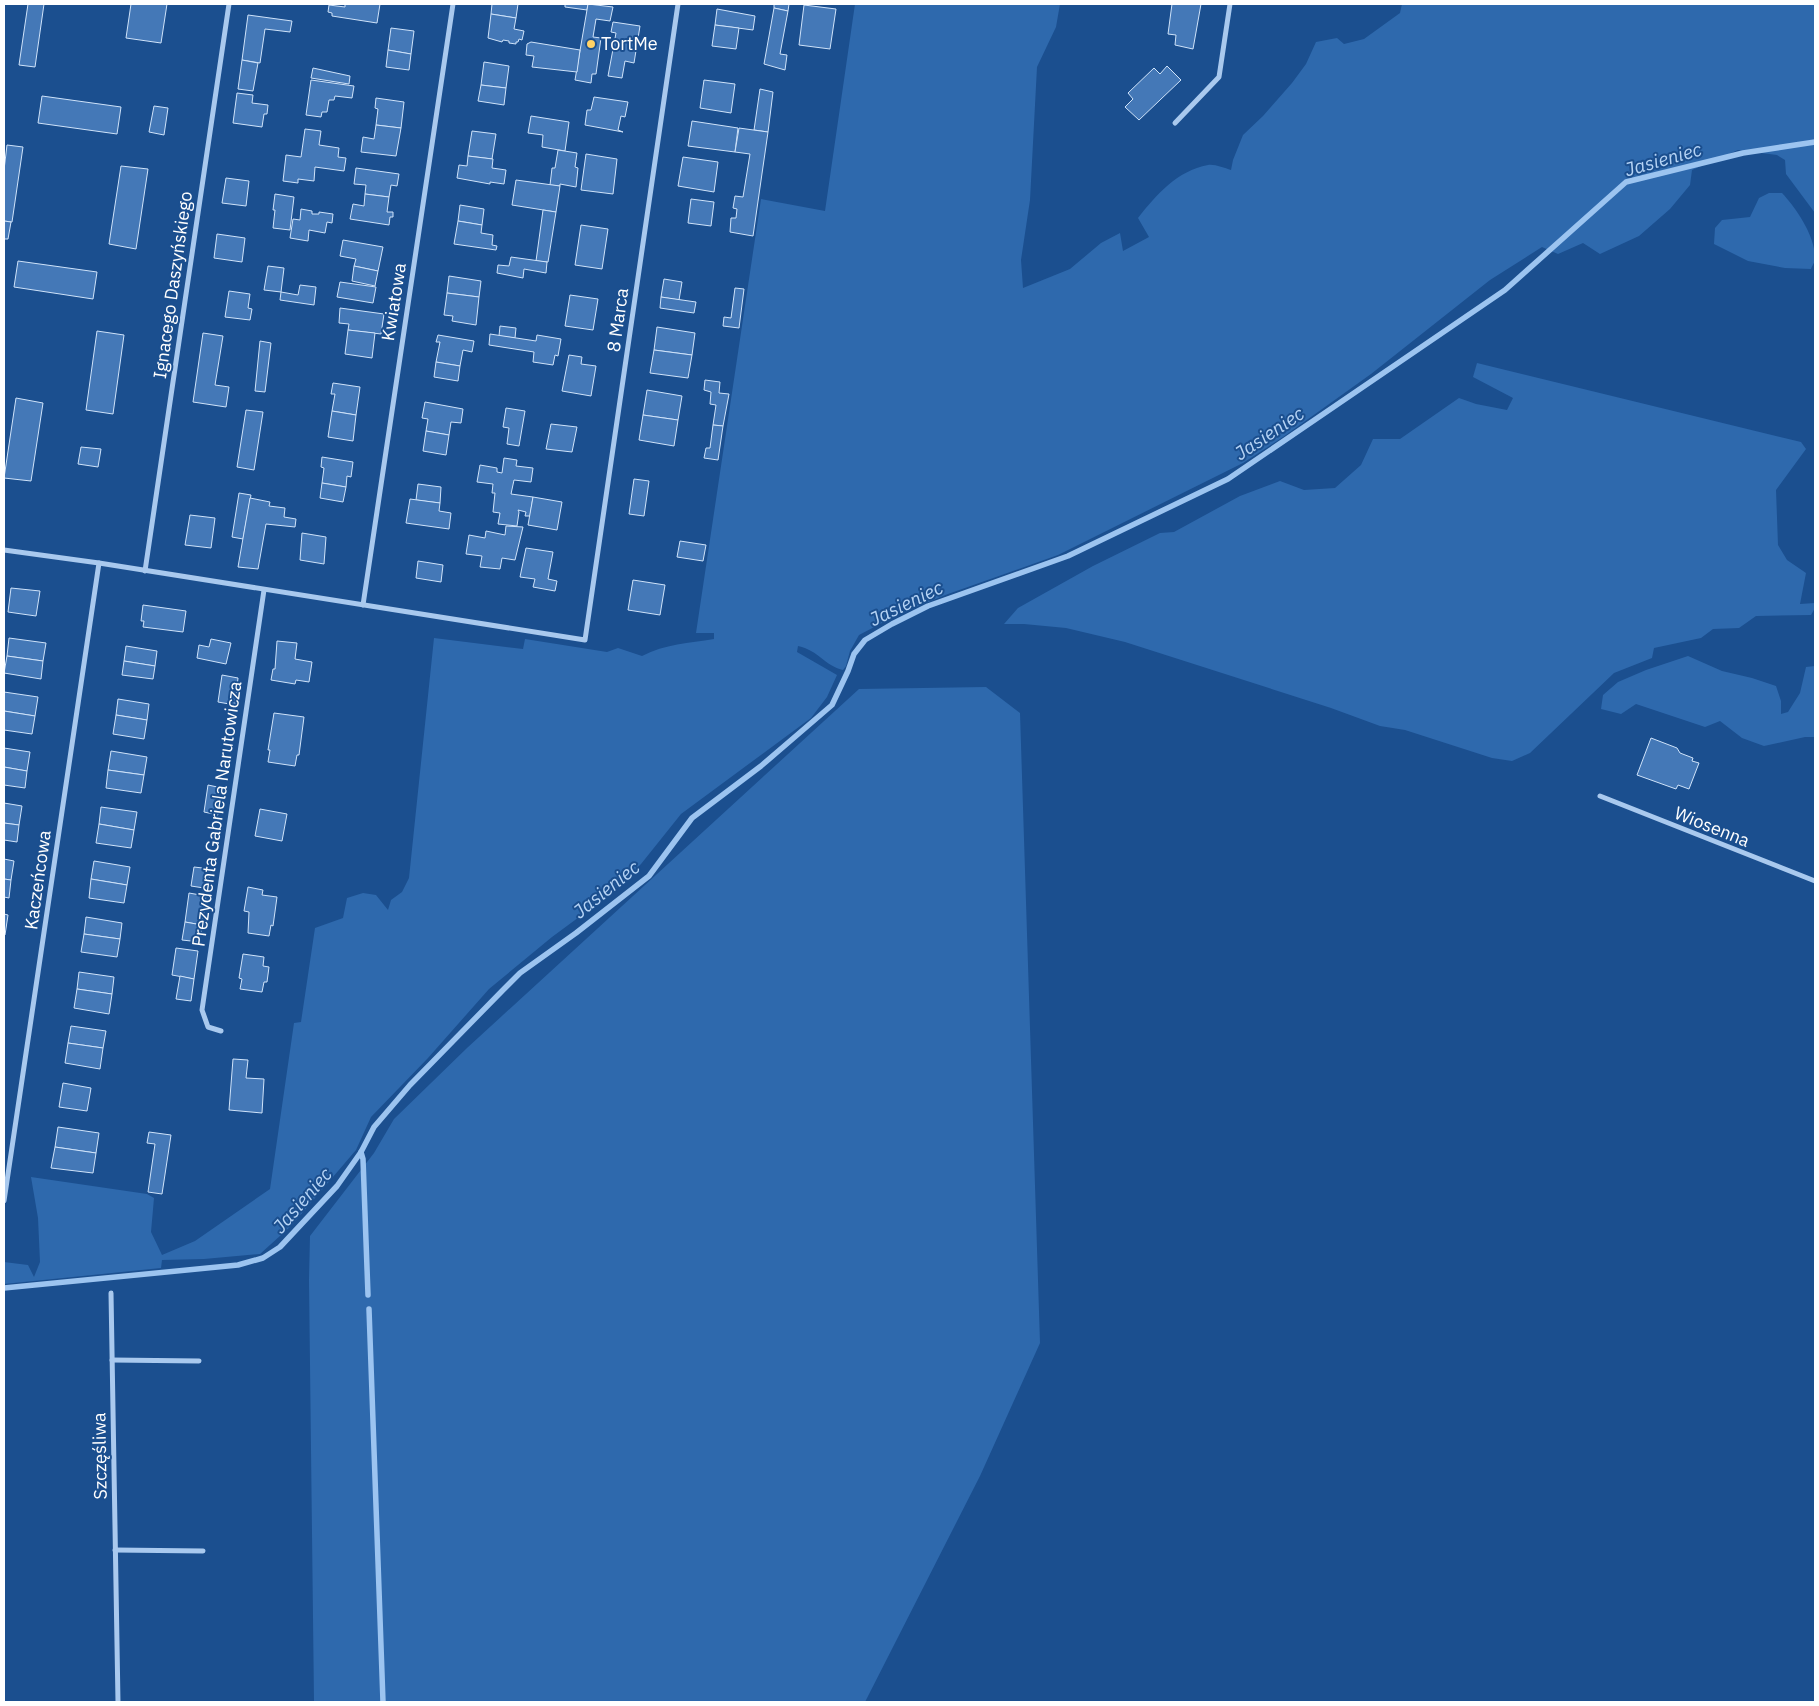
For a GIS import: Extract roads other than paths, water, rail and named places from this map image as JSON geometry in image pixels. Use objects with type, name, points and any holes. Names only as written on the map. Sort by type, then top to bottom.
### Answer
[{"type":"street","name":"Ignacego Daszyńskiego","points":[[145,571],[229,4]]},
{"type":"street","name":"Kwiatowa","points":[[363,605],[453,4]]},
{"type":"street","name":"8 Marca","points":[[363,605],[585,640],[678,4]]},
{"type":"street","points":[[1175,123],[1219,77],[1230,4]]},
{"type":"street","points":[[4,550],[363,605]]},
{"type":"street","name":"Kaczeńcowa","points":[[4,1201],[98,563]]},
{"type":"street","name":"Prezydenta Gabriela Narutowicza","points":[[221,1032],[208,1027],[202,1010],[264,590]]},
{"type":"street","name":"Wiosenna","points":[[1600,796],[1815,881]]},
{"type":"street","name":"Szczęśliwa","points":[[111,1293],[118,1702]]},
{"type":"street","points":[[112,1360],[199,1361]]},
{"type":"street","points":[[115,1550],[203,1551]]},
{"type":"waterway","name":"Jasieniec","points":[[4,1288],[238,1265],[263,1258],[280,1247],[337,1186],[361,1152],[374,1127],[410,1085],[520,973],[576,933],[649,876],[692,818],[761,766],[832,705],[854,654],[865,640],[928,606],[1068,556],[1228,479],[1505,290],[1626,182],[1743,153],[1815,142]]},
{"type":"waterway","points":[[361,1152],[363,1159],[368,1295]]},
{"type":"waterway","points":[[369,1309],[383,1702]]},
{"type":"place","name":"TortMe","points":[[591,44]]}]
